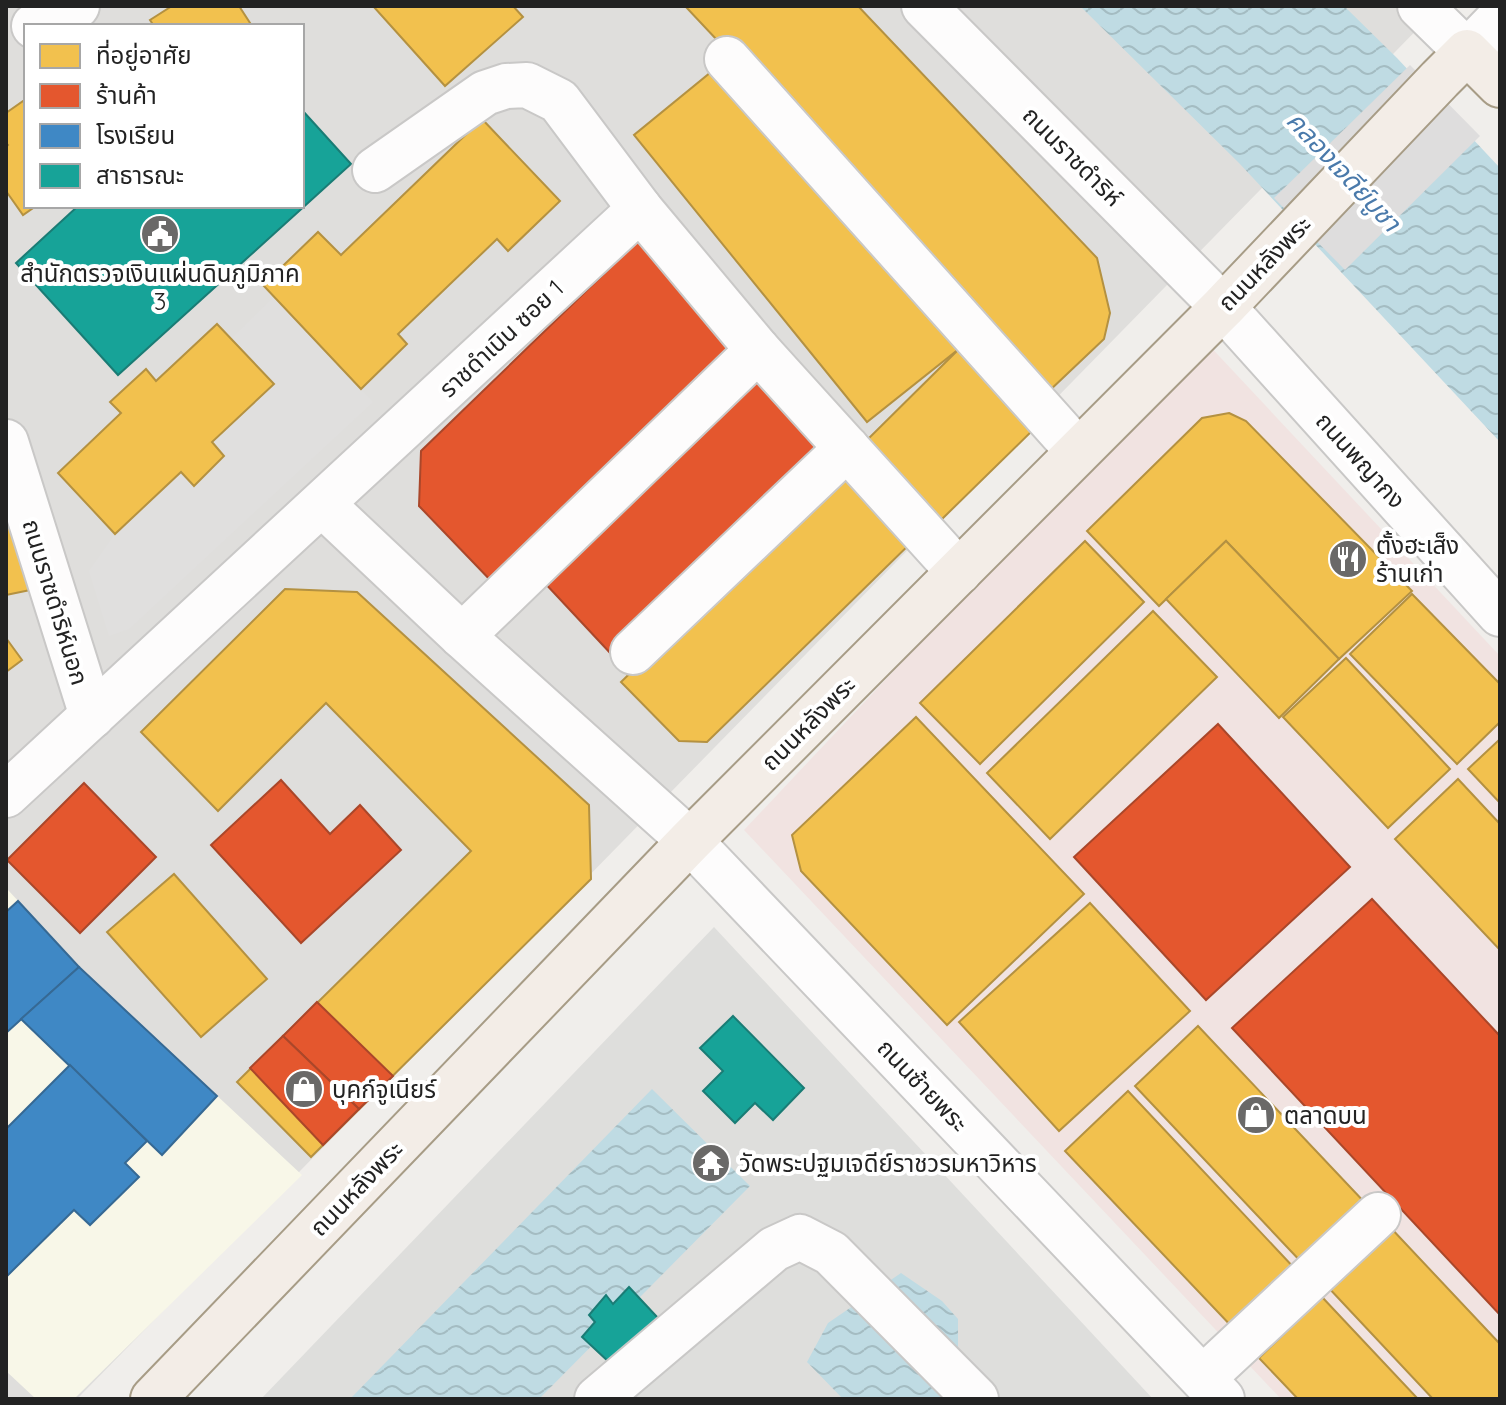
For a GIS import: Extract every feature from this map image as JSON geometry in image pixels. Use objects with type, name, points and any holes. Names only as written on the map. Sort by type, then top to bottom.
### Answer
[{"type":"main road","name":"ถนนหลังพระ","points":[[153,1399],[690,841],[1223,307],[1454,65]]},
{"type":"main road","points":[[1454,65],[1500,85]]},
{"type":"street","points":[[38,24],[77,6]]},
{"type":"street","name":"ถนนราชดำริห์","points":[[924,6],[1223,307]]},
{"type":"street","points":[[1420,6],[1454,65],[1500,18]]},
{"type":"street","points":[[727,59],[1078,451]]},
{"type":"street","points":[[375,170],[485,93],[506,86],[527,85],[559,101],[640,209],[758,350],[959,572]]},
{"type":"street","name":"ราชดำเนิน ซอย 1","points":[[6,795],[640,209]]},
{"type":"street","name":"ถนนพญากง","points":[[1223,307],[1500,614]]},
{"type":"street","points":[[462,636],[758,350]]},
{"type":"street","name":"ถนนราชดำริห์นอก","points":[[6,442],[92,716]]},
{"type":"street","points":[[633,652],[847,448]]},
{"type":"street","name":"ถนนซ้ายพระ","points":[[322,504],[462,636],[690,841],[1213,1389]]},
{"type":"street","points":[[1213,1389],[1378,1215]]},
{"type":"street","points":[[597,1399],[774,1249],[800,1237],[831,1253],[976,1399]]},
{"type":"shaded area","points":[[6,6],[1440,6],[77,1399],[6,1399]]},
{"type":"shaded area","points":[[274,297],[373,402],[129,629],[109,636],[89,571],[115,534],[181,472],[194,485],[224,457],[212,442],[231,339]]},
{"type":"shaded area","name":"ตลาดบน","points":[[1205,341],[1500,656],[1500,1399],[1281,1399],[744,830]]},
{"type":"shaded area","points":[[8,890],[79,967],[302,1175],[74,1399],[36,1399],[6,1371]]},
{"type":"shaded area","name":"วัดพระปฐมเจดีย์ราชวรมหาวิหาร","points":[[714,927],[1153,1399],[261,1399]]},
{"type":"water","name":"คลองเจดีย์บูชา","points":[[1080,6],[1344,6],[1397,58],[1500,168],[1500,442],[1239,163]]},
{"type":"water","points":[[652,1089],[750,1186],[539,1399],[350,1399]]},
{"type":"water","points":[[901,1273],[942,1301],[958,1319],[958,1354],[940,1394],[941,1399],[843,1399],[807,1362],[828,1323]]},
{"type":"pier","points":[[1410,65],[1480,136],[1345,270],[1274,198]]},
{"type":"building: ที่อยู่อาศัย","points":[[172,6],[239,6],[251,24],[153,24],[150,20]]},
{"type":"building: ที่อยู่อาศัย","points":[[373,6],[513,6],[523,17],[445,86]]},
{"type":"building: ที่อยู่อาศัย","points":[[685,6],[858,6],[1097,258],[1110,313],[1104,339],[1048,392]]},
{"type":"building: ที่อยู่อาศัย","points":[[727,59],[960,348],[867,422],[634,135]]},
{"type":"building: ที่อยู่อาศัย","points":[[24,100],[24,208],[33,208],[23,215],[6,191],[6,113]]},
{"type":"building: ที่อยู่อาศัย","points":[[482,119],[560,201],[508,251],[497,239],[398,334],[407,344],[361,389],[263,285],[318,232],[341,255]]},
{"type":"building: ที่อยู่อาศัย","points":[[217,324],[274,384],[212,442],[224,456],[194,486],[181,472],[115,534],[58,473],[121,413],[110,402],[146,369],[156,381]]},
{"type":"building: ที่อยู่อาศัย","points":[[960,348],[1037,426],[940,521],[864,443]]},
{"type":"building: ที่อยู่อาศัย","points":[[1229,413],[1246,421],[1412,591],[1339,659],[1226,541],[1159,606],[1087,531],[1202,418]]},
{"type":"building: ที่อยู่อาศัย","points":[[847,462],[919,535],[707,742],[679,741],[621,682]]},
{"type":"building: ที่อยู่อาศัย","points":[[6,484],[40,588],[6,595]]},
{"type":"building: ที่อยู่อาศัย","points":[[1085,541],[1144,602],[980,764],[920,703]]},
{"type":"building: ที่อยู่อาศัย","points":[[1226,541],[1339,659],[1279,718],[1166,599]]},
{"type":"building: ที่อยู่อาศัย","points":[[285,589],[357,592],[589,805],[591,879],[311,1157],[237,1082],[471,851],[326,703],[218,811],[141,732]]},
{"type":"building: ที่อยู่อาศัย","points":[[1412,594],[1500,684],[1500,722],[1457,764],[1350,654]]},
{"type":"building: ที่อยู่อาศัย","points":[[1153,611],[1217,677],[1050,839],[987,773]]},
{"type":"building: ที่อยู่อาศัย","points":[[6,638],[22,660],[6,672]]},
{"type":"building: ที่อยู่อาศัย","points":[[1346,658],[1450,769],[1388,828],[1283,717]]},
{"type":"building: ที่อยู่อาศัย","points":[[916,717],[1084,894],[947,1025],[801,871],[792,835]]},
{"type":"building: ที่อยู่อาศัย","points":[[1500,739],[1500,803],[1468,769]]},
{"type":"building: ที่อยู่อาศัย","points":[[1458,779],[1500,824],[1500,950],[1395,839]]},
{"type":"building: ที่อยู่อาศัย","points":[[174,874],[267,979],[201,1037],[107,932]]},
{"type":"building: ที่อยู่อาศัย","points":[[1090,903],[1190,1011],[1059,1131],[959,1022]]},
{"type":"building: ที่อยู่อาศัย","points":[[1198,1026],[1368,1206],[1305,1266],[1135,1086]]},
{"type":"building: ที่อยู่อาศัย","points":[[1128,1091],[1297,1271],[1235,1330],[1065,1151]]},
{"type":"building: ที่อยู่อาศัย","points":[[1389,1226],[1500,1344],[1500,1399],[1433,1399],[1326,1285]]},
{"type":"building: ที่อยู่อาศัย","points":[[1322,1297],[1418,1399],[1298,1399],[1259,1358]]},
{"type":"building: ร้านค้า","points":[[644,235],[748,342],[496,586],[419,506],[421,451]]},
{"type":"building: ร้านค้า","points":[[764,373],[834,450],[613,656],[542,580]]},
{"type":"building: ร้านค้า","points":[[1218,724],[1350,867],[1206,1000],[1074,857]]},
{"type":"building: ร้านค้า","points":[[281,780],[330,834],[360,805],[401,850],[301,943],[211,845]]},
{"type":"building: ร้านค้า","points":[[84,783],[156,857],[80,933],[7,860]]},
{"type":"building: ร้านค้า","points":[[1372,899],[1500,1036],[1500,1315],[1232,1028]]},
{"type":"building: ร้านค้า","points":[[317,1002],[393,1076],[359,1109],[283,1036]]},
{"type":"building: ร้านค้า","name":"บุคก์จูเนียร์","points":[[283,1036],[359,1109],[323,1145],[250,1068]]},
{"type":"building: โรงเรียน","points":[[18,901],[79,967],[6,1033],[6,912]]},
{"type":"building: โรงเรียน","points":[[79,967],[217,1096],[162,1155],[21,1019]]},
{"type":"building: โรงเรียน","points":[[70,1065],[147,1141],[125,1163],[139,1177],[90,1225],[74,1210],[6,1277],[6,1129]]},
{"type":"building: สาธารณะ","name":"สำนักตรวจเงินแผ่นดินภูมิภาค 3","points":[[304,112],[351,164],[304,207]]},
{"type":"building: สาธารณะ","name":"สำนักตรวจเงินแผ่นดินภูมิภาค 3","points":[[76,208],[302,208],[118,375],[16,263]]},
{"type":"building: สาธารณะ","points":[[733,1016],[804,1088],[773,1120],[755,1103],[735,1123],[703,1091],[723,1071],[700,1048]]},
{"type":"building: สาธารณะ","points":[[629,1287],[658,1318],[644,1331],[633,1356],[625,1347],[610,1363],[582,1337],[595,1322],[589,1315],[606,1295],[613,1304]]},
{"type":"place","name":"สำนักตรวจเงินแผ่นดินภูมิภาค 3","points":[[160,234]]},
{"type":"place","name":"ตั้งฮะเส็ง ร้านเก่า","points":[[1348,559]]},
{"type":"place","name":"บุคก์จูเนียร์","points":[[304,1089]]},
{"type":"place","name":"ตลาดบน","points":[[1256,1115]]},
{"type":"place","name":"วัดพระปฐมเจดีย์ราชวรมหาวิหาร","points":[[711,1163]]}]
